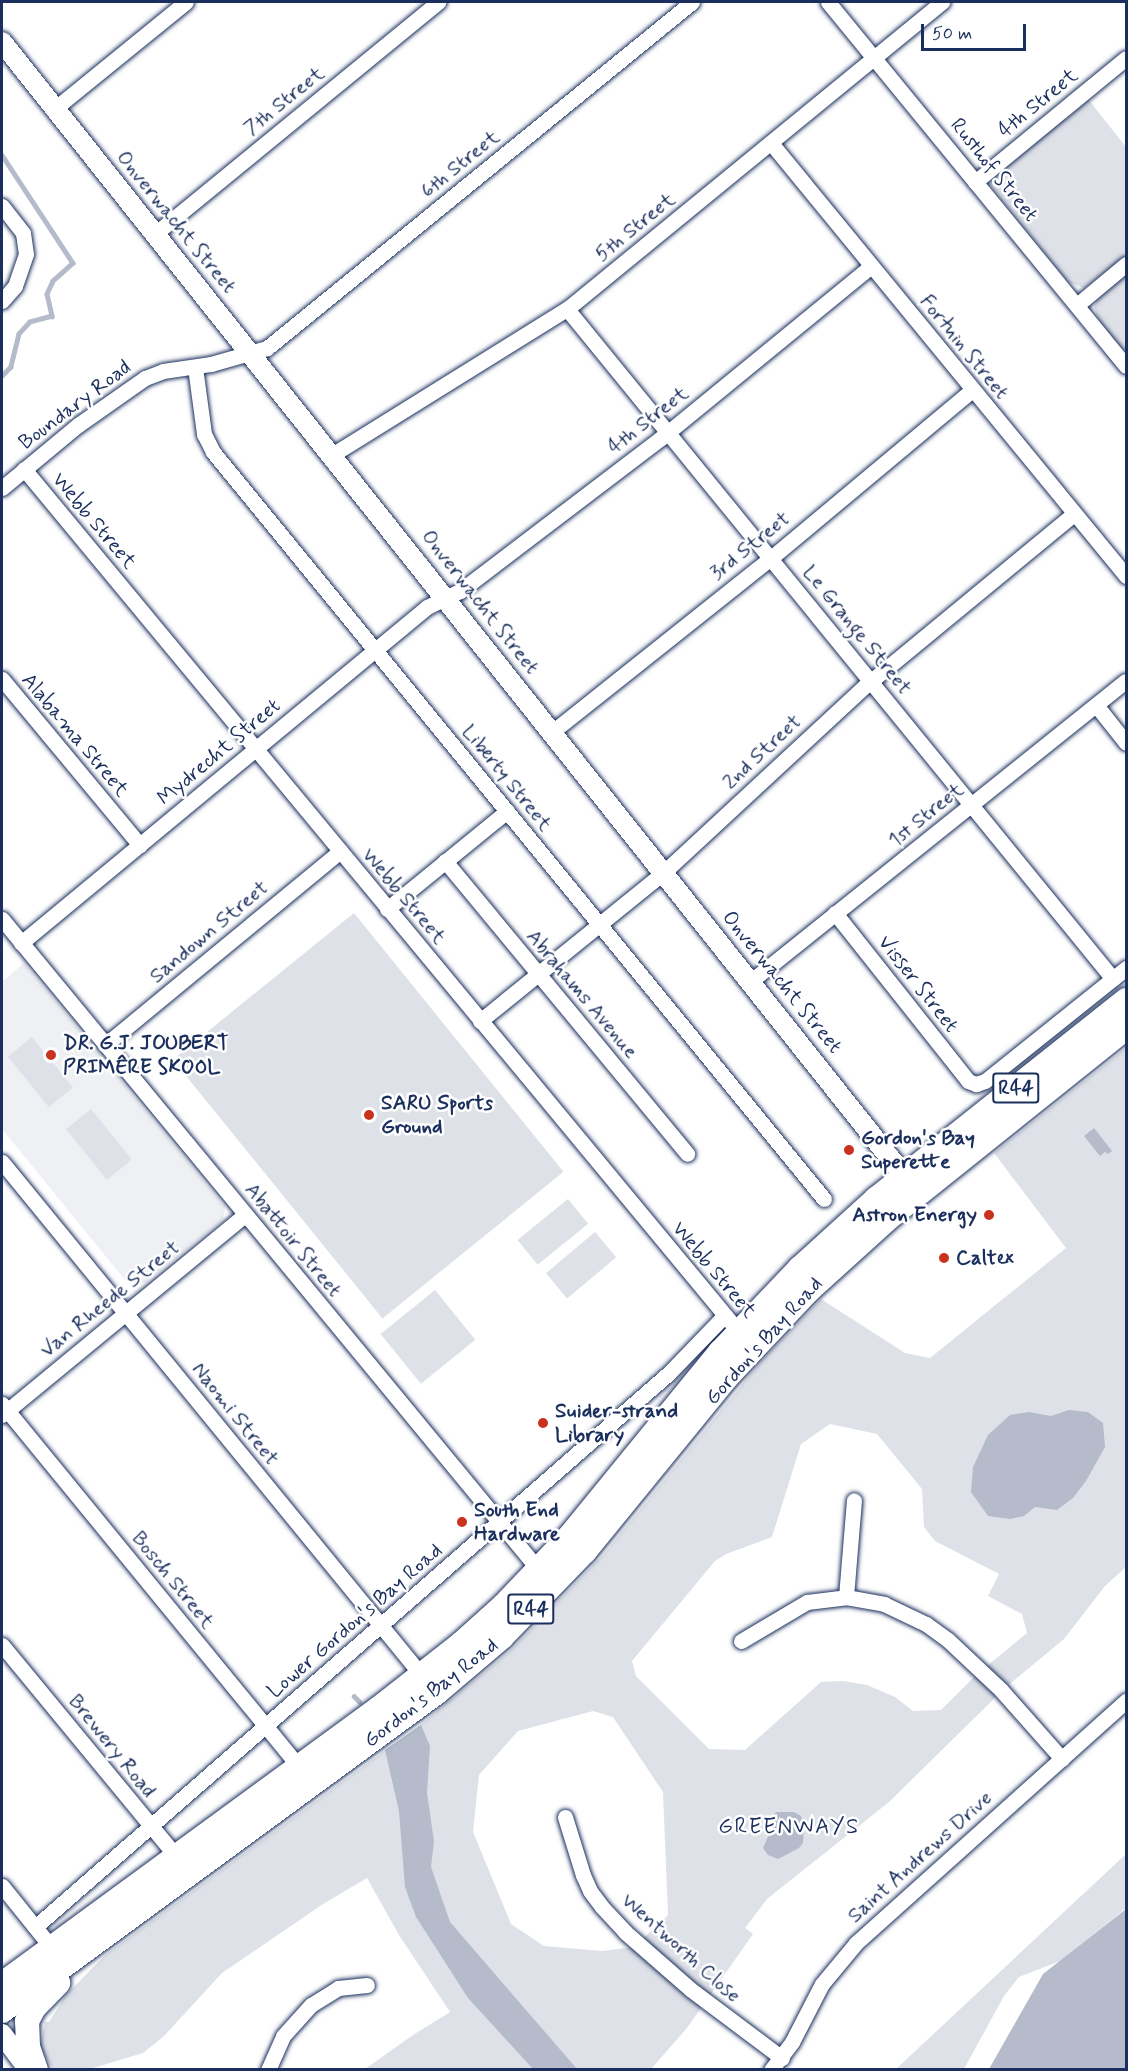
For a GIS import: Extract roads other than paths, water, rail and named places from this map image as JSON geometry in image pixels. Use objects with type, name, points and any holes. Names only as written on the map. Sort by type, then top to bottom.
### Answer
[{"type":"main road","name":"Gordon's Bay Road","points":[[2,1984],[51,1947],[183,1864],[429,1685],[502,1637],[738,1332],[822,1247],[912,1185],[1094,1040],[1126,1000]]},
{"type":"main road","name":"Gordon's Bay Road","points":[[1094,1040],[1126,1028]]},
{"type":"main road","name":"Gordon's Bay Road","points":[[738,1332],[828,1272],[912,1185]]},
{"type":"main road","name":"Gordon's Bay Road","points":[[2,2010],[79,1954],[183,1864]]},
{"type":"main road","points":[[36,2070],[28,2047],[27,2021],[79,1954]]},
{"type":"street","points":[[53,110],[186,2]]},
{"type":"street","name":"7th Street","points":[[156,233],[438,2]]},
{"type":"street","name":"6th Street","points":[[250,352],[267,348],[276,341],[692,2]]},
{"type":"street","name":"Rusthof Street","points":[[828,2],[1126,366]]},
{"type":"street","name":"5th Street","points":[[332,454],[567,309],[942,2]]},
{"type":"street","name":"Onverwacht Street","points":[[2,42],[53,110],[156,233],[912,1185]]},
{"type":"street","name":"4th Street","points":[[975,182],[1126,58]]},
{"type":"street","name":"Fortuin Street","points":[[771,143],[870,267],[1126,576]]},
{"type":"street","points":[[2,301],[15,286],[26,254],[23,233],[3,210]]},
{"type":"street","points":[[1077,305],[1126,264]]},
{"type":"street","name":"4th Street","points":[[446,597],[460,591],[669,432],[870,267]]},
{"type":"street","name":"Le Grange Street","points":[[567,309],[872,680],[1113,979]]},
{"type":"street","name":"Boundary Road","points":[[2,488],[130,386],[163,371],[195,367],[250,352]]},
{"type":"street","name":"Liberty Street","points":[[195,367],[204,434],[213,452],[824,1199]]},
{"type":"street","name":"3rd Street","points":[[552,732],[771,558],[972,390]]},
{"type":"street","name":"Webb Street","points":[[24,469],[738,1332]]},
{"type":"street","name":"2nd Street","points":[[480,1021],[664,872],[872,680],[1074,514]]},
{"type":"street","name":"Mydrecht Street","points":[[21,943],[427,607],[446,597]]},
{"type":"street","name":"Alabama Street","points":[[2,679],[140,845]]},
{"type":"street","name":"1st Street","points":[[750,981],[1126,681]]},
{"type":"street","points":[[1096,705],[1126,743]]},
{"type":"street","points":[[387,909],[507,811]]},
{"type":"street","name":"Sandown Street","points":[[105,1045],[340,851]]},
{"type":"street","name":"Abrahams Avenue","points":[[445,861],[687,1154]]},
{"type":"street","name":"Visser Street","points":[[835,913],[968,1081],[976,1084],[985,1081],[1113,979]]},
{"type":"street","name":"Abattoir Street","points":[[2,919],[498,1524],[546,1578]]},
{"type":"street","points":[[1113,979],[1126,968]]},
{"type":"street","name":"Naomi Street","points":[[2,1162],[429,1685]]},
{"type":"street","name":"Van Rheede Street","points":[[3,1410],[245,1215]]},
{"type":"street","name":"Lower Gordon's Bay Road","points":[[35,1927],[669,1373],[738,1332]]},
{"type":"street","name":"Bosch Street","points":[[3,1410],[306,1775]]},
{"type":"street","points":[[846,1597],[854,1500]]},
{"type":"street","points":[[741,1641],[797,1606],[818,1599],[846,1597],[871,1600],[892,1607],[938,1632],[1001,1690],[1062,1760]]},
{"type":"street","name":"Brewery Road","points":[[2,1645],[183,1864]]},
{"type":"street","name":"Saint Andrews Drive","points":[[776,2064],[822,1984],[856,1942],[1126,1701]]},
{"type":"street","name":"Wentworth Close","points":[[565,1817],[583,1875],[590,1891],[602,1907],[625,1932],[776,2064]]},
{"type":"street","points":[[2,1886],[51,1947]]},
{"type":"street","points":[[268,2070],[283,2036],[310,2005],[339,1988],[368,1985]]},
{"type":"street","points":[[2,2034],[29,2070]]},
{"type":"street","points":[[2,2056],[13,2070]]},
{"type":"water","points":[[1094,1128],[1112,1151],[1108,1154],[1105,1152],[1100,1156],[1084,1136]]},
{"type":"water","points":[[1069,1410],[1088,1412],[1103,1423],[1105,1447],[1086,1481],[1073,1498],[1057,1510],[1035,1507],[1024,1516],[1010,1519],[988,1516],[971,1492],[973,1467],[988,1435],[1010,1415],[1029,1412],[1051,1416]]},
{"type":"water","points":[[421,1725],[430,1746],[427,1793],[434,1841],[431,1867],[450,1922],[577,2069],[533,2069],[468,1998],[416,1917],[405,1887],[399,1811],[385,1750]]},
{"type":"water","points":[[776,1812],[794,1812],[801,1816],[804,1826],[803,1843],[799,1848],[778,1859],[768,1855],[763,1848],[773,1825],[772,1817]]},
{"type":"water","points":[[1126,1909],[1126,2069],[989,2069],[1043,1974]]},
{"type":"waterway","points":[[2,155],[73,263],[53,281],[47,294],[52,316],[30,322],[19,334],[11,367],[2,376]]},
{"type":"waterway","points":[[354,1696],[360,1702]]},
{"type":"place","name":"DR. G.J. JOUBERT PRIMÊRE SKOOL","points":[[51,1055]]},
{"type":"place","name":"SARU Sports Ground","points":[[369,1115]]},
{"type":"place","name":"Gordon's Bay Superette","points":[[849,1150]]},
{"type":"place","name":"Astron Energy","points":[[989,1215]]},
{"type":"place","name":"Caltex","points":[[944,1258]]},
{"type":"place","name":"Suider-strand Library","points":[[543,1423]]},
{"type":"place","name":"South End Hardware","points":[[462,1522]]},
{"type":"district","name":"GREENWAYS","points":[[789,1828]]}]
